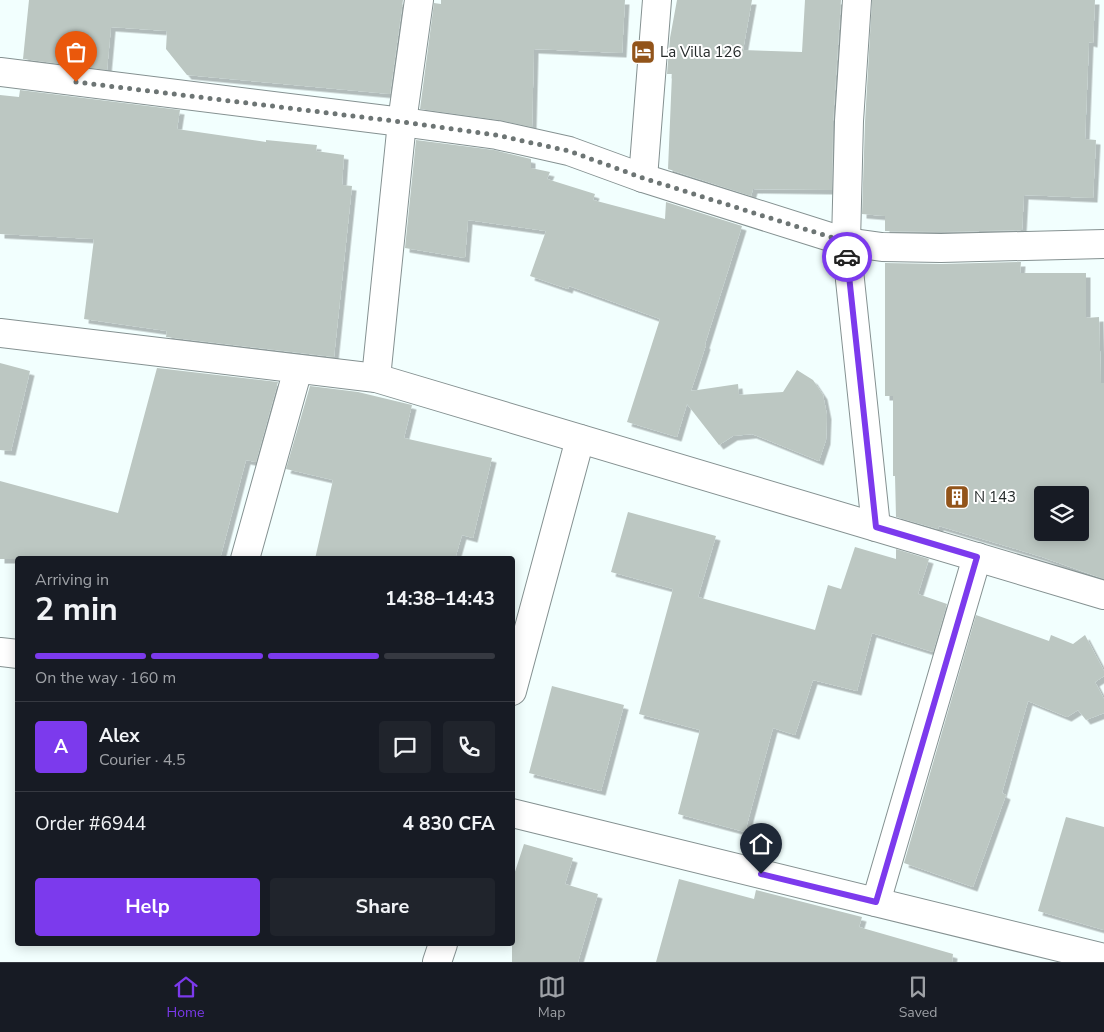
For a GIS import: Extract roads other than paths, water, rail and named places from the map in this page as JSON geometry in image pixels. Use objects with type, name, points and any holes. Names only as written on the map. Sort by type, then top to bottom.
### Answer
[{"type":"street","points":[[376,378],[402,122],[419,0]]},
{"type":"street","points":[[643,178],[657,0]]},
{"type":"street","points":[[857,0],[849,121],[846,242],[876,527]]},
{"type":"street","points":[[0,72],[496,135],[569,151],[643,178],[846,242],[882,246],[941,248],[1104,244]]},
{"type":"street","points":[[0,333],[376,378],[1104,595]]},
{"type":"street","points":[[247,556],[298,369]]},
{"type":"street","points":[[515,680],[580,439]]},
{"type":"street","points":[[876,902],[977,557]]},
{"type":"street","points":[[0,652],[15,654]]},
{"type":"street","points":[[515,814],[1104,958]]},
{"type":"street","points":[[437,962],[441,946]]},
{"type":"place","name":"La Villa 126","points":[[643,52]]},
{"type":"place","name":"N 143","points":[[957,497]]}]
